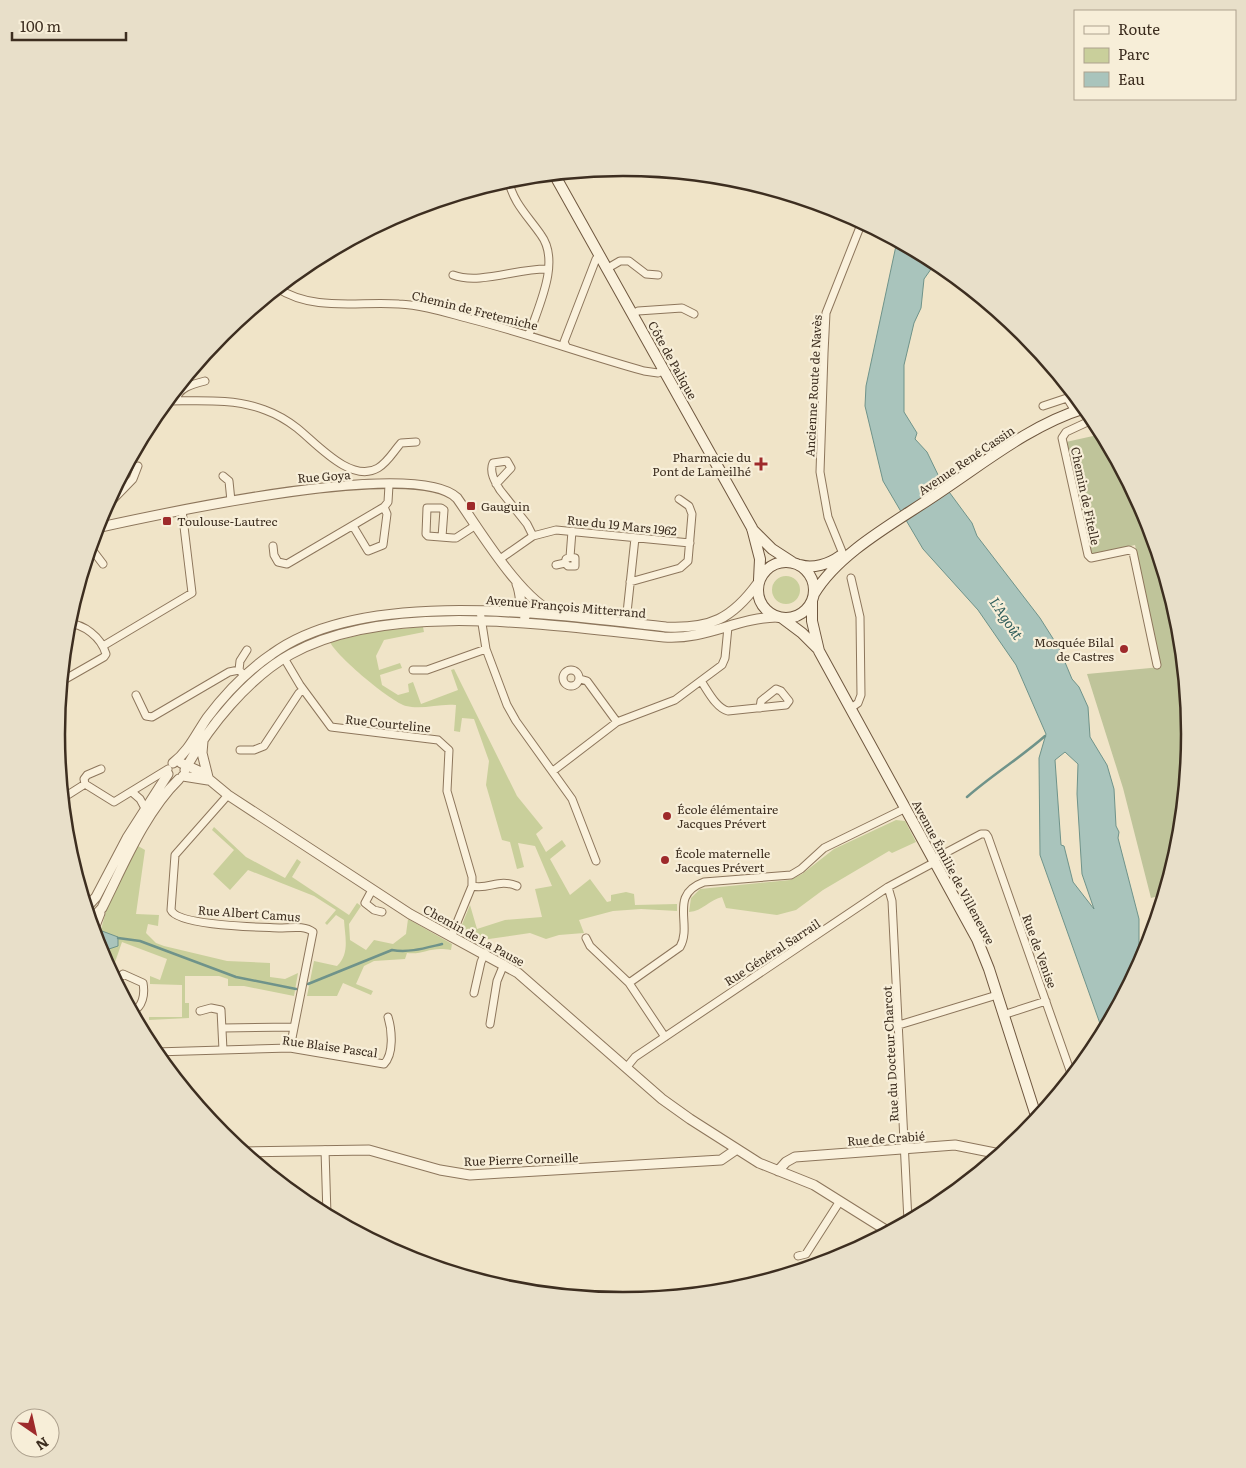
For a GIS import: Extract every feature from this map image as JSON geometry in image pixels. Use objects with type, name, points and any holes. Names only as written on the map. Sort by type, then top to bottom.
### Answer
[{"type":"main road","points":[[564,179],[573,204]]},
{"type":"main road","points":[[558,180],[573,204]]},
{"type":"main road","name":"Côte de Palique","points":[[573,204],[599,258],[608,268],[661,371],[752,528],[772,549],[794,563]]},
{"type":"main road","name":"Avenue René Cassin","points":[[813,598],[828,573],[865,543],[1049,421],[1078,411]]},
{"type":"main road","name":"Côte de Palique","points":[[752,528],[760,559],[759,581]]},
{"type":"main road","name":"Avenue René Cassin","points":[[794,563],[805,567],[823,564],[865,543]]},
{"type":"main road","points":[[784,562],[794,563],[809,574],[812,580],[813,598],[800,615],[779,618],[763,608],[757,592],[759,581],[769,567],[784,562]]},
{"type":"main road","name":"Avenue Émilie de Villeneuve","points":[[813,598],[812,621],[819,651]]},
{"type":"main road","name":"Avenue Émilie de Villeneuve","points":[[779,618],[802,633],[819,651],[977,939],[1004,1014],[1034,1112]]},
{"type":"street","points":[[511,188],[518,206],[545,243],[548,270],[545,287],[529,335]]},
{"type":"street","name":"Ancienne Route de Navès","points":[[843,554],[828,517],[820,472],[825,323],[826,314],[859,229]]},
{"type":"street","points":[[566,346],[564,342],[599,258]]},
{"type":"street","points":[[608,268],[620,261],[629,261],[646,274],[658,275]]},
{"type":"street","points":[[453,275],[470,278],[536,269],[548,270]]},
{"type":"street","name":"Chemin de Fretemiche","points":[[283,291],[296,298],[317,302],[410,305],[529,335],[639,370],[661,371]]},
{"type":"street","points":[[633,314],[638,311],[682,308],[694,314]]},
{"type":"street","points":[[184,389],[205,382]]},
{"type":"street","points":[[177,398],[176,401],[234,403],[266,410],[292,424],[336,461],[353,469],[368,472],[384,464],[401,443],[416,442]]},
{"type":"street","points":[[1043,406],[1067,398],[1072,403]]},
{"type":"street","name":"Chemin de Fitelle","points":[[1086,423],[1066,432],[1062,438],[1088,556],[1091,558],[1128,550],[1133,552],[1157,664]]},
{"type":"street","points":[[121,492],[133,479],[138,466]]},
{"type":"street","points":[[368,472],[369,486]]},
{"type":"street","points":[[223,476],[229,481],[231,501]]},
{"type":"street","points":[[496,484],[527,524],[533,536]]},
{"type":"street","points":[[274,546],[274,555],[278,562],[287,564],[384,507],[388,502],[389,485]]},
{"type":"street","name":"Rue Goya","points":[[105,526],[231,501],[308,489],[389,485],[424,486],[444,489],[457,498],[500,559],[536,602],[549,611],[567,616]]},
{"type":"street","points":[[630,582],[683,566],[689,558],[691,510],[679,499]]},
{"type":"street","points":[[353,526],[368,551],[383,545],[387,514],[384,507]]},
{"type":"street","points":[[442,537],[444,510],[441,508],[427,508],[426,535],[442,537],[456,538],[476,525]]},
{"type":"street","points":[[102,646],[192,593],[182,510]]},
{"type":"street","name":"Rue du 19 Mars 1962","points":[[500,559],[533,536],[556,530],[690,543]]},
{"type":"street","points":[[556,565],[568,560],[572,531]]},
{"type":"street","points":[[626,622],[635,538]]},
{"type":"street","points":[[95,554],[102,564]]},
{"type":"street","name":"Rue Goya","points":[[514,577],[521,594],[525,616]]},
{"type":"street","points":[[851,578],[860,617],[861,695],[858,704],[851,708]]},
{"type":"street","name":"Avenue François Mitterrand","points":[[91,902],[127,838],[176,772],[254,682],[284,658],[324,640],[376,627],[481,621],[525,616],[567,616],[676,627],[715,621],[737,609],[759,581]]},
{"type":"street","points":[[525,616],[536,602]]},
{"type":"street","points":[[480,611],[486,649],[497,682],[511,713],[553,771],[579,813],[596,861]]},
{"type":"street","name":"Avenue François Mitterrand","points":[[96,915],[102,908],[166,792],[185,753],[219,704],[242,673],[287,644],[337,625],[390,615],[510,611],[525,616],[674,638],[700,636],[752,619],[779,618]]},
{"type":"street","points":[[68,677],[104,657],[106,652],[88,630],[76,626]]},
{"type":"street","points":[[553,771],[617,722],[675,700],[701,681],[724,662],[728,627]]},
{"type":"street","points":[[413,670],[427,670],[486,649]]},
{"type":"street","points":[[136,695],[146,716],[152,717],[229,672],[242,673],[240,661],[248,650]]},
{"type":"street","name":"Rue Courteline","points":[[284,658],[303,690],[328,724],[334,728],[438,740],[446,746],[450,755],[447,791],[472,877],[472,886]]},
{"type":"street","points":[[580,679],[587,681],[617,722]]},
{"type":"street","points":[[701,681],[724,710],[760,708]]},
{"type":"street","points":[[240,750],[254,750],[264,746],[299,693],[303,690]]},
{"type":"street","points":[[204,738],[202,752],[209,780]]},
{"type":"street","points":[[85,784],[84,779],[87,774],[101,769]]},
{"type":"street","name":"Chemin de La Pause","points":[[176,772],[199,771],[228,795],[372,890],[504,964],[552,1000],[626,1068],[676,1110],[737,1149],[778,1172],[814,1186],[882,1228]]},
{"type":"street","points":[[85,784],[112,802],[150,781],[176,772]]},
{"type":"street","points":[[69,794],[85,784]]},
{"type":"street","points":[[132,792],[140,799],[146,810]]},
{"type":"street","name":"Rue Albert Camus","points":[[228,795],[175,856],[171,910],[174,915],[184,919],[233,926],[311,930],[314,936],[290,1048]]},
{"type":"street","points":[[629,983],[680,947],[682,940],[683,903],[687,894],[695,886],[704,882],[785,877],[796,873],[814,855],[832,843],[906,808]]},
{"type":"street","name":"Rue Général Sarrail","points":[[626,1068],[635,1057],[888,887],[981,834],[986,834]]},
{"type":"street","name":"Rue de Venise","points":[[986,834],[1070,1069]]},
{"type":"street","points":[[451,936],[472,886],[481,888],[506,882],[517,886]]},
{"type":"street","name":"Rue du Docteur Charcot","points":[[888,887],[892,896],[908,1213]]},
{"type":"street","points":[[372,890],[365,903],[374,910],[382,912]]},
{"type":"street","points":[[97,920],[102,908]]},
{"type":"street","points":[[586,938],[590,946],[629,983],[664,1037]]},
{"type":"street","points":[[474,993],[485,953]]},
{"type":"street","points":[[490,1024],[497,981],[504,964]]},
{"type":"street","points":[[121,976],[123,974],[143,983],[143,995],[140,1005],[137,1008]]},
{"type":"street","points":[[899,1025],[997,995]]},
{"type":"street","points":[[1004,1014],[1046,1001]]},
{"type":"street","points":[[200,1012],[211,1008],[221,1010],[223,1050]]},
{"type":"street","name":"Rue Blaise Pascal","points":[[164,1052],[290,1048],[384,1064],[388,1060],[392,1031],[388,1017]]},
{"type":"street","name":"Rue Blaise Pascal","points":[[223,1028],[294,1027]]},
{"type":"street","name":"Rue de Crabié","points":[[778,1172],[786,1162],[794,1157],[960,1146],[993,1153]]},
{"type":"street","name":"Rue Pierre Corneille","points":[[253,1152],[374,1151],[440,1170],[470,1175],[721,1160],[737,1149]]},
{"type":"street","points":[[325,1150],[327,1206]]},
{"type":"street","points":[[798,1256],[806,1254],[840,1201]]},
{"type":"green space","points":[[1094,436],[1106,455],[1139,520],[1162,590],[1170,625],[1180,698],[1180,770],[1170,843],[1156,897],[1151,898],[1123,788],[1087,674],[1161,667],[1135,545],[1090,555],[1066,442]]},
{"type":"green space","points":[[786,576],[796,580],[800,590],[796,600],[786,604],[776,600],[772,590],[776,580]]},
{"type":"green space","points":[[423,627],[424,632],[384,640],[376,656],[379,670],[400,663],[402,668],[380,675],[382,685],[398,695],[409,692],[408,684],[413,682],[421,704],[458,690],[451,670],[454,669],[517,796],[543,828],[536,834],[546,852],[562,840],[566,846],[550,859],[570,895],[590,879],[607,902],[611,901],[611,895],[626,892],[634,894],[635,905],[677,904],[677,911],[641,909],[613,911],[579,920],[584,933],[559,935],[546,939],[530,933],[482,940],[481,944],[462,931],[461,927],[470,905],[477,929],[505,920],[542,917],[535,889],[552,886],[535,846],[518,843],[524,867],[517,869],[510,842],[502,840],[486,785],[489,761],[474,719],[462,718],[460,732],[454,731],[456,705],[412,707],[399,703],[377,688],[353,667],[334,649],[330,642],[377,631]]},
{"type":"green space","points":[[896,820],[905,821],[916,842],[892,853],[889,851],[823,890],[796,910],[777,915],[726,908],[722,897],[713,900],[698,910],[689,912],[691,898],[700,889],[790,880],[802,874],[834,849]]},
{"type":"green space","points":[[214,827],[246,857],[285,878],[297,859],[301,862],[292,877],[349,915],[357,903],[361,906],[349,924],[350,940],[366,950],[374,940],[393,944],[406,934],[408,919],[452,944],[451,950],[438,949],[407,953],[405,959],[374,961],[364,966],[356,984],[373,991],[371,995],[343,983],[337,996],[307,996],[314,961],[337,966],[344,956],[346,945],[344,920],[336,915],[327,925],[325,923],[336,910],[314,896],[248,870],[230,890],[213,874],[234,850],[212,830]]},
{"type":"green space","points":[[138,846],[145,850],[136,914],[159,915],[158,926],[148,924],[146,933],[156,943],[227,961],[270,963],[270,977],[285,979],[298,973],[294,996],[244,986],[228,986],[228,979],[219,976],[185,976],[185,1003],[189,1003],[189,1018],[149,1020],[149,1017],[182,1017],[182,985],[150,984],[150,976],[160,980],[167,959],[122,942],[115,964],[101,930],[108,904]]},
{"type":"water","name":"L'Agoût","points":[[896,248],[931,269],[924,279],[921,308],[914,323],[904,365],[904,412],[917,433],[915,439],[927,452],[941,481],[972,523],[977,536],[1040,618],[1059,648],[1072,679],[1079,687],[1088,707],[1090,737],[1107,765],[1114,789],[1118,838],[1139,919],[1139,948],[1100,1023],[1040,855],[1039,758],[1046,734],[1016,665],[978,610],[923,549],[883,481],[865,406],[866,386]],"holes":[[[1065,752],[1078,764],[1077,794],[1082,874],[1094,909],[1073,882],[1064,846],[1061,845],[1055,760]]]},
{"type":"water","points":[[102,932],[118,937],[118,946],[108,949]]},
{"type":"waterway","points":[[967,797],[1045,736]]},
{"type":"waterway","points":[[118,938],[140,941],[236,977],[296,989]]},
{"type":"waterway","points":[[308,984],[392,950],[411,950],[442,944]]},
{"type":"place","name":"Pharmacie du Pont de Lameilhé","points":[[761,464]]},
{"type":"place","name":"Gauguin","points":[[471,506]]},
{"type":"place","name":"Toulouse-Lautrec","points":[[167,521]]},
{"type":"place","name":"Mosquée Bilal de Castres","points":[[1124,649]]},
{"type":"place","name":"École élémentaire Jacques Prévert","points":[[667,816]]},
{"type":"place","name":"École maternelle Jacques Prévert","points":[[665,860]]}]
